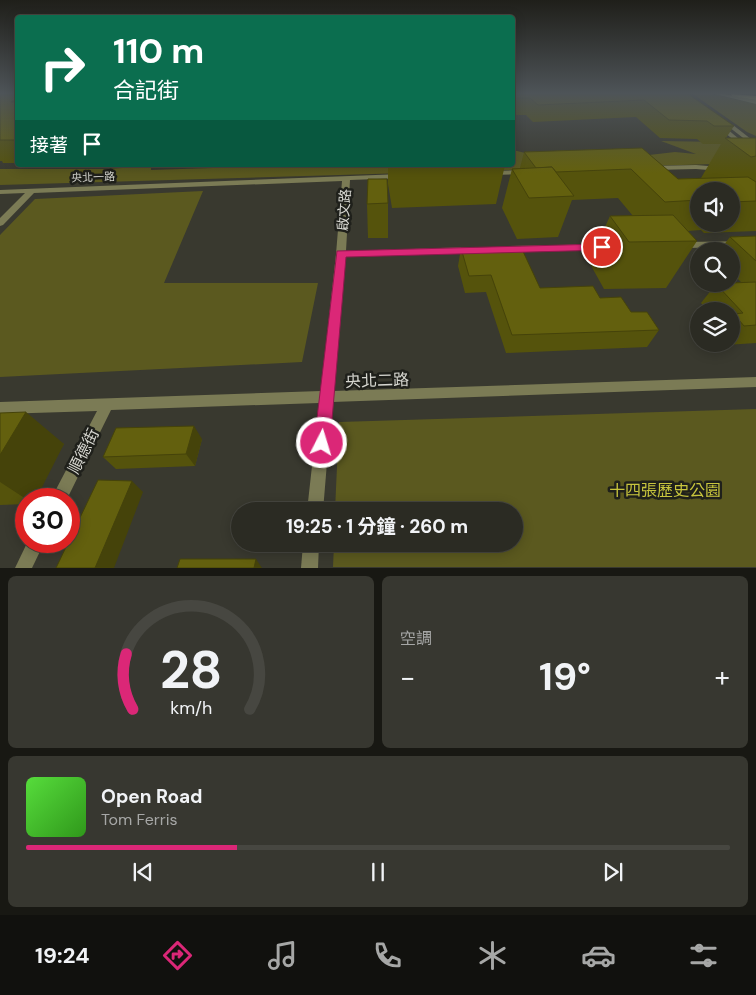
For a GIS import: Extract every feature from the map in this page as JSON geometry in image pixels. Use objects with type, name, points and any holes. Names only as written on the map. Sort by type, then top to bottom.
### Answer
[{"type":"street","points":[[718,121],[756,157]]},
{"type":"street","points":[[719,121],[756,146]]},
{"type":"street","points":[[736,138],[756,140]]},
{"type":"street","points":[[640,168],[696,167],[725,170]]},
{"type":"street","points":[[478,173],[536,171]]},
{"type":"street","name":"央北一路","points":[[0,192],[409,176]]},
{"type":"street","name":"啟文路","points":[[316,502],[341,254],[346,178]]},
{"type":"street","points":[[0,223],[32,191]]},
{"type":"street","points":[[677,246],[756,244]]},
{"type":"street","points":[[499,250],[618,247]]},
{"type":"street","points":[[341,254],[479,250]]},
{"type":"street","name":"央北二路","points":[[0,408],[756,382]]},
{"type":"street","name":"順德街","points":[[64,488],[106,404]]},
{"type":"street","points":[[308,568],[310,552]]},
{"type":"street","points":[[23,568],[31,553]]},
{"type":"green space","points":[[731,121],[756,121],[756,136]]},
{"type":"green space","points":[[661,141],[721,142],[751,163],[0,185],[0,169],[151,167],[151,170],[243,167],[515,167],[515,150],[542,157],[640,156],[675,152],[696,154]]},
{"type":"green space","points":[[203,191],[164,283],[318,283],[302,362],[0,377],[0,235],[35,199]]},
{"type":"green space","name":"十四張歷史公園","points":[[756,409],[756,567],[333,567],[334,552],[523,552],[523,502],[335,502],[339,422]]},
{"type":"building","points":[[0,121],[15,121],[15,140],[0,140]]},
{"type":"building","points":[[688,121],[726,121],[734,126],[714,126],[707,121]]},
{"type":"building","points":[[725,138],[756,138],[756,156],[751,157]]},
{"type":"building","points":[[642,148],[678,179],[748,177],[756,182],[756,201],[740,202],[740,182],[690,182],[690,201],[665,202],[631,169],[556,172],[552,167],[536,168],[524,152]]},
{"type":"building","points":[[552,167],[574,196],[529,198],[512,169]]},
{"type":"building","points":[[368,179],[387,179],[388,203],[367,204]]},
{"type":"building","points":[[673,215],[697,241],[629,242],[610,216]]},
{"type":"building","points":[[756,236],[756,261],[740,246],[740,242],[735,242],[730,237]]},
{"type":"building","points":[[521,247],[540,288],[593,286],[600,298],[621,297],[631,312],[647,312],[659,330],[512,335],[491,275],[469,276],[461,248]]},
{"type":"building","points":[[756,282],[756,325],[744,326],[740,321],[740,313],[743,313],[740,310],[740,302],[733,302],[723,292],[740,292],[740,283]]},
{"type":"building","points":[[26,412],[0,455],[0,413]]},
{"type":"building","points":[[194,426],[186,454],[103,457],[116,428]]},
{"type":"building","points":[[98,480],[132,481],[95,568],[56,568],[63,553],[80,553],[80,518]]},
{"type":"building","points":[[180,559],[256,559],[254,568],[177,568]]},
{"type":"route","points":[[322,443],[341,254],[602,247]]}]
